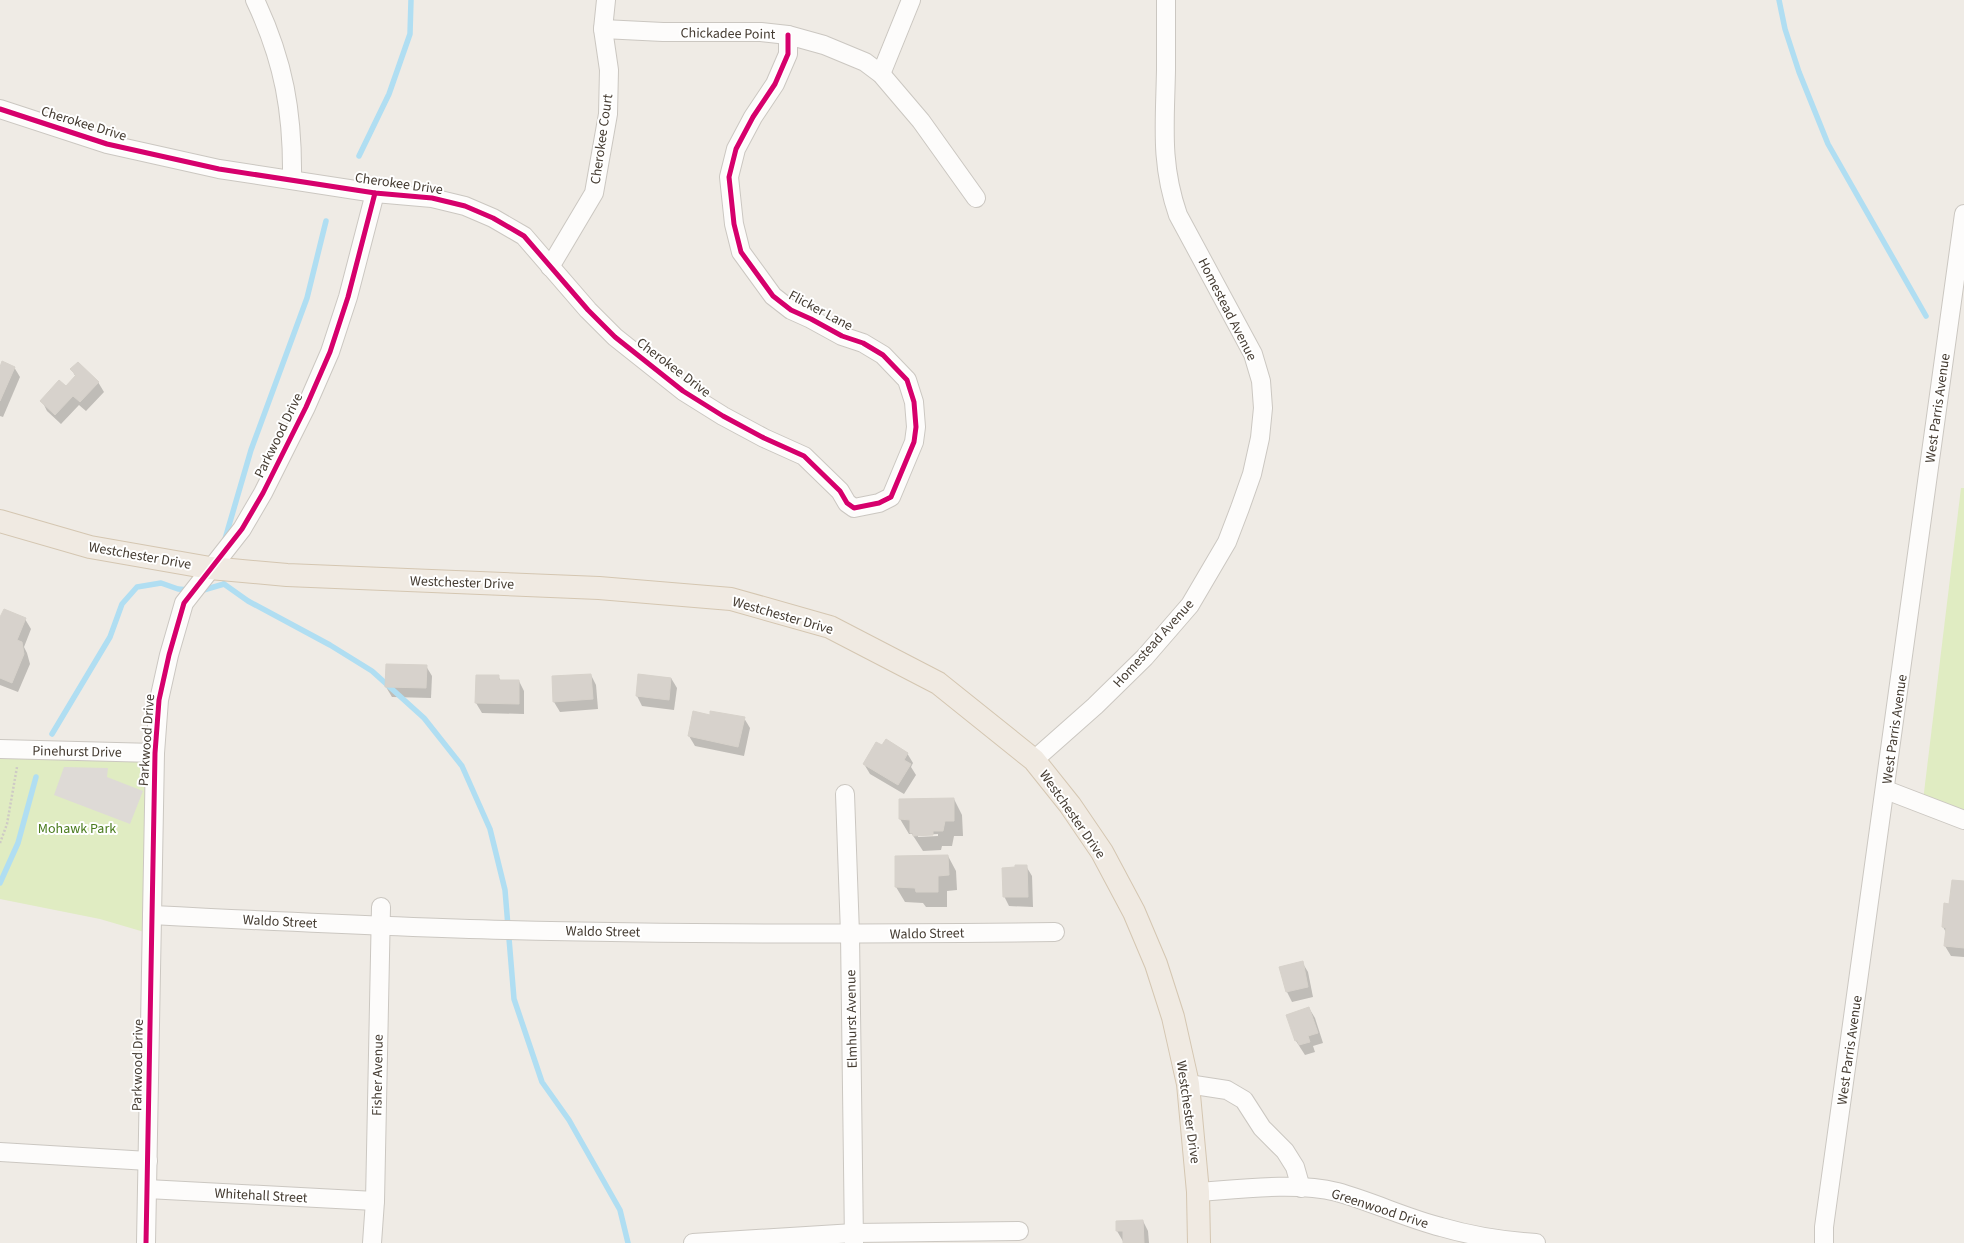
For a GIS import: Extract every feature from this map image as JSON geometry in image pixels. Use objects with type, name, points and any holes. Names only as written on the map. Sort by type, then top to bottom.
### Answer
[{"type":"main road","name":"Westchester Drive","points":[[0,522],[90,547],[210,568],[287,575],[599,588],[730,599],[830,627],[938,683],[1034,760],[1070,805],[1102,852],[1134,912],[1156,964],[1173,1017],[1188,1084],[1198,1192],[1199,1243]]},
{"type":"street","points":[[255,0],[265,20],[281,68],[287,96],[292,142],[292,180]]},
{"type":"street","name":"Cherokee Court","points":[[550,267],[594,193],[608,114],[609,70],[602,29],[606,0]]},
{"type":"street","points":[[881,74],[911,0]]},
{"type":"street","name":"Homestead Avenue","points":[[1034,760],[1095,706],[1145,657],[1190,605],[1227,542],[1252,474],[1260,438],[1263,408],[1261,381],[1253,354],[1178,215],[1170,191],[1165,164],[1163,136],[1166,0]]},
{"type":"street","name":"Chickadee Point","points":[[602,29],[663,32],[761,32],[788,35],[824,45],[864,62],[881,74],[921,121],[976,198]]},
{"type":"street","name":"Flicker Lane","points":[[788,35],[788,54],[775,84],[753,117],[736,149],[729,177],[734,224],[741,252],[773,296],[791,310],[842,336],[862,343],[883,355],[907,380],[914,402],[916,427],[914,442],[891,497],[879,503],[862,506]]},
{"type":"street","name":"Cherokee Drive","points":[[0,109],[108,144],[219,169],[375,193],[432,198],[465,206],[493,218],[524,236],[588,310],[615,337],[683,391],[723,416],[764,438],[804,456],[840,491],[847,503],[854,508],[862,506]]},
{"type":"street","name":"Parkwood Drive","points":[[146,1243],[155,753],[159,700],[169,655],[184,603],[242,529],[263,493],[306,407],[330,352],[348,297],[375,193]]},
{"type":"street","name":"West Parris Avenue","points":[[1824,1243],[1826,1219],[1964,214]]},
{"type":"street","name":"Pinehurst Drive","points":[[0,748],[155,753]]},
{"type":"street","points":[[1886,790],[1964,820]]},
{"type":"street","name":"Elmhurst Avenue","points":[[845,794],[850,934],[854,1238]]},
{"type":"street","name":"Fisher Avenue","points":[[372,1243],[375,1201],[381,907]]},
{"type":"street","name":"Waldo Street","points":[[152,915],[380,926],[508,930],[850,934],[1055,932]]},
{"type":"street","points":[[1188,1084],[1227,1090],[1244,1100],[1262,1128],[1285,1151],[1295,1167],[1301,1188]]},
{"type":"street","points":[[0,1152],[148,1161]]},
{"type":"street","name":"Greenwood Drive","points":[[1198,1192],[1256,1188],[1301,1188],[1336,1192],[1440,1227],[1500,1240],[1536,1243]]},
{"type":"street","name":"Whitehall Street","points":[[146,1189],[375,1201]]},
{"type":"street","points":[[693,1243],[1019,1231]]},
{"type":"path","points":[[0,843],[7,824],[20,749]]},
{"type":"green space","points":[[1961,488],[1964,488],[1964,809],[1922,809]]},
{"type":"green space","name":"Mohawk Park","points":[[0,749],[155,753],[151,934],[100,919],[0,899]]},
{"type":"shaded area","points":[[64,767],[108,768],[107,777],[143,791],[130,824],[54,795]]},
{"type":"building","points":[[2,361],[15,367],[0,401],[0,367]]},
{"type":"building","points":[[78,362],[99,382],[80,402],[73,396],[55,415],[40,401],[59,380],[66,386],[76,375],[70,369]]},
{"type":"building","points":[[4,609],[26,618],[17,640],[22,642],[24,654],[12,683],[0,678],[0,617]]},
{"type":"building","points":[[386,664],[427,665],[426,688],[385,687]]},
{"type":"building","points":[[591,674],[593,699],[553,702],[552,676]]},
{"type":"building","points":[[638,674],[671,678],[669,700],[636,696]]},
{"type":"building","points":[[476,675],[499,675],[499,680],[519,680],[519,704],[475,703]]},
{"type":"building","points":[[693,711],[710,715],[710,711],[745,717],[738,747],[688,736]]},
{"type":"building","points":[[886,739],[908,753],[904,760],[911,764],[898,785],[863,764],[876,742],[882,745]]},
{"type":"building","points":[[954,798],[954,821],[945,821],[943,831],[933,831],[933,835],[913,836],[913,833],[910,833],[910,820],[899,819],[899,799]]},
{"type":"building","points":[[948,855],[949,875],[938,876],[938,892],[916,892],[915,888],[895,887],[895,856]]},
{"type":"building","points":[[1015,865],[1027,865],[1028,897],[1003,897],[1002,868],[1015,867]]},
{"type":"building","points":[[1952,880],[1964,881],[1964,948],[1944,946],[1946,928],[1942,927],[1944,903],[1949,904]]},
{"type":"building","points":[[1303,961],[1308,987],[1286,992],[1279,967]]},
{"type":"building","points":[[1309,1007],[1318,1033],[1308,1036],[1310,1042],[1299,1045],[1297,1040],[1295,1041],[1286,1015]]},
{"type":"building","points":[[1143,1220],[1144,1243],[1123,1243],[1123,1231],[1116,1231],[1116,1221]]},
{"type":"waterway","points":[[359,156],[389,94],[410,34],[411,0]]},
{"type":"waterway","points":[[1779,0],[1785,29],[1799,72],[1828,144],[1926,316]]},
{"type":"waterway","points":[[225,539],[251,450],[307,298],[326,221]]},
{"type":"waterway","points":[[52,734],[110,637],[122,604],[137,587],[161,583],[178,589],[189,590]]},
{"type":"waterway","points":[[224,584],[248,601],[330,645],[372,671],[424,718],[462,766],[490,829],[505,890],[514,999],[542,1082],[569,1120],[620,1210],[628,1243]]},
{"type":"waterway","points":[[200,591],[224,584]]},
{"type":"waterway","points":[[0,883],[18,843],[36,777]]},
{"type":"cycle path","points":[[0,109],[107,144],[219,169],[375,193],[432,198],[465,206],[493,218],[524,236],[588,310],[615,337],[683,391],[723,416],[764,438],[804,456],[840,491],[847,503],[854,508],[879,503],[891,497],[914,442],[916,427],[914,402],[907,380],[883,355],[863,343],[842,336],[791,310],[773,296],[741,252],[734,224],[729,177],[736,149],[753,117],[775,84],[788,54],[788,35]]},
{"type":"cycle path","points":[[146,1243],[155,753],[159,700],[169,655],[184,603],[242,529],[263,493],[306,407],[330,352],[348,297],[375,193]]}]
